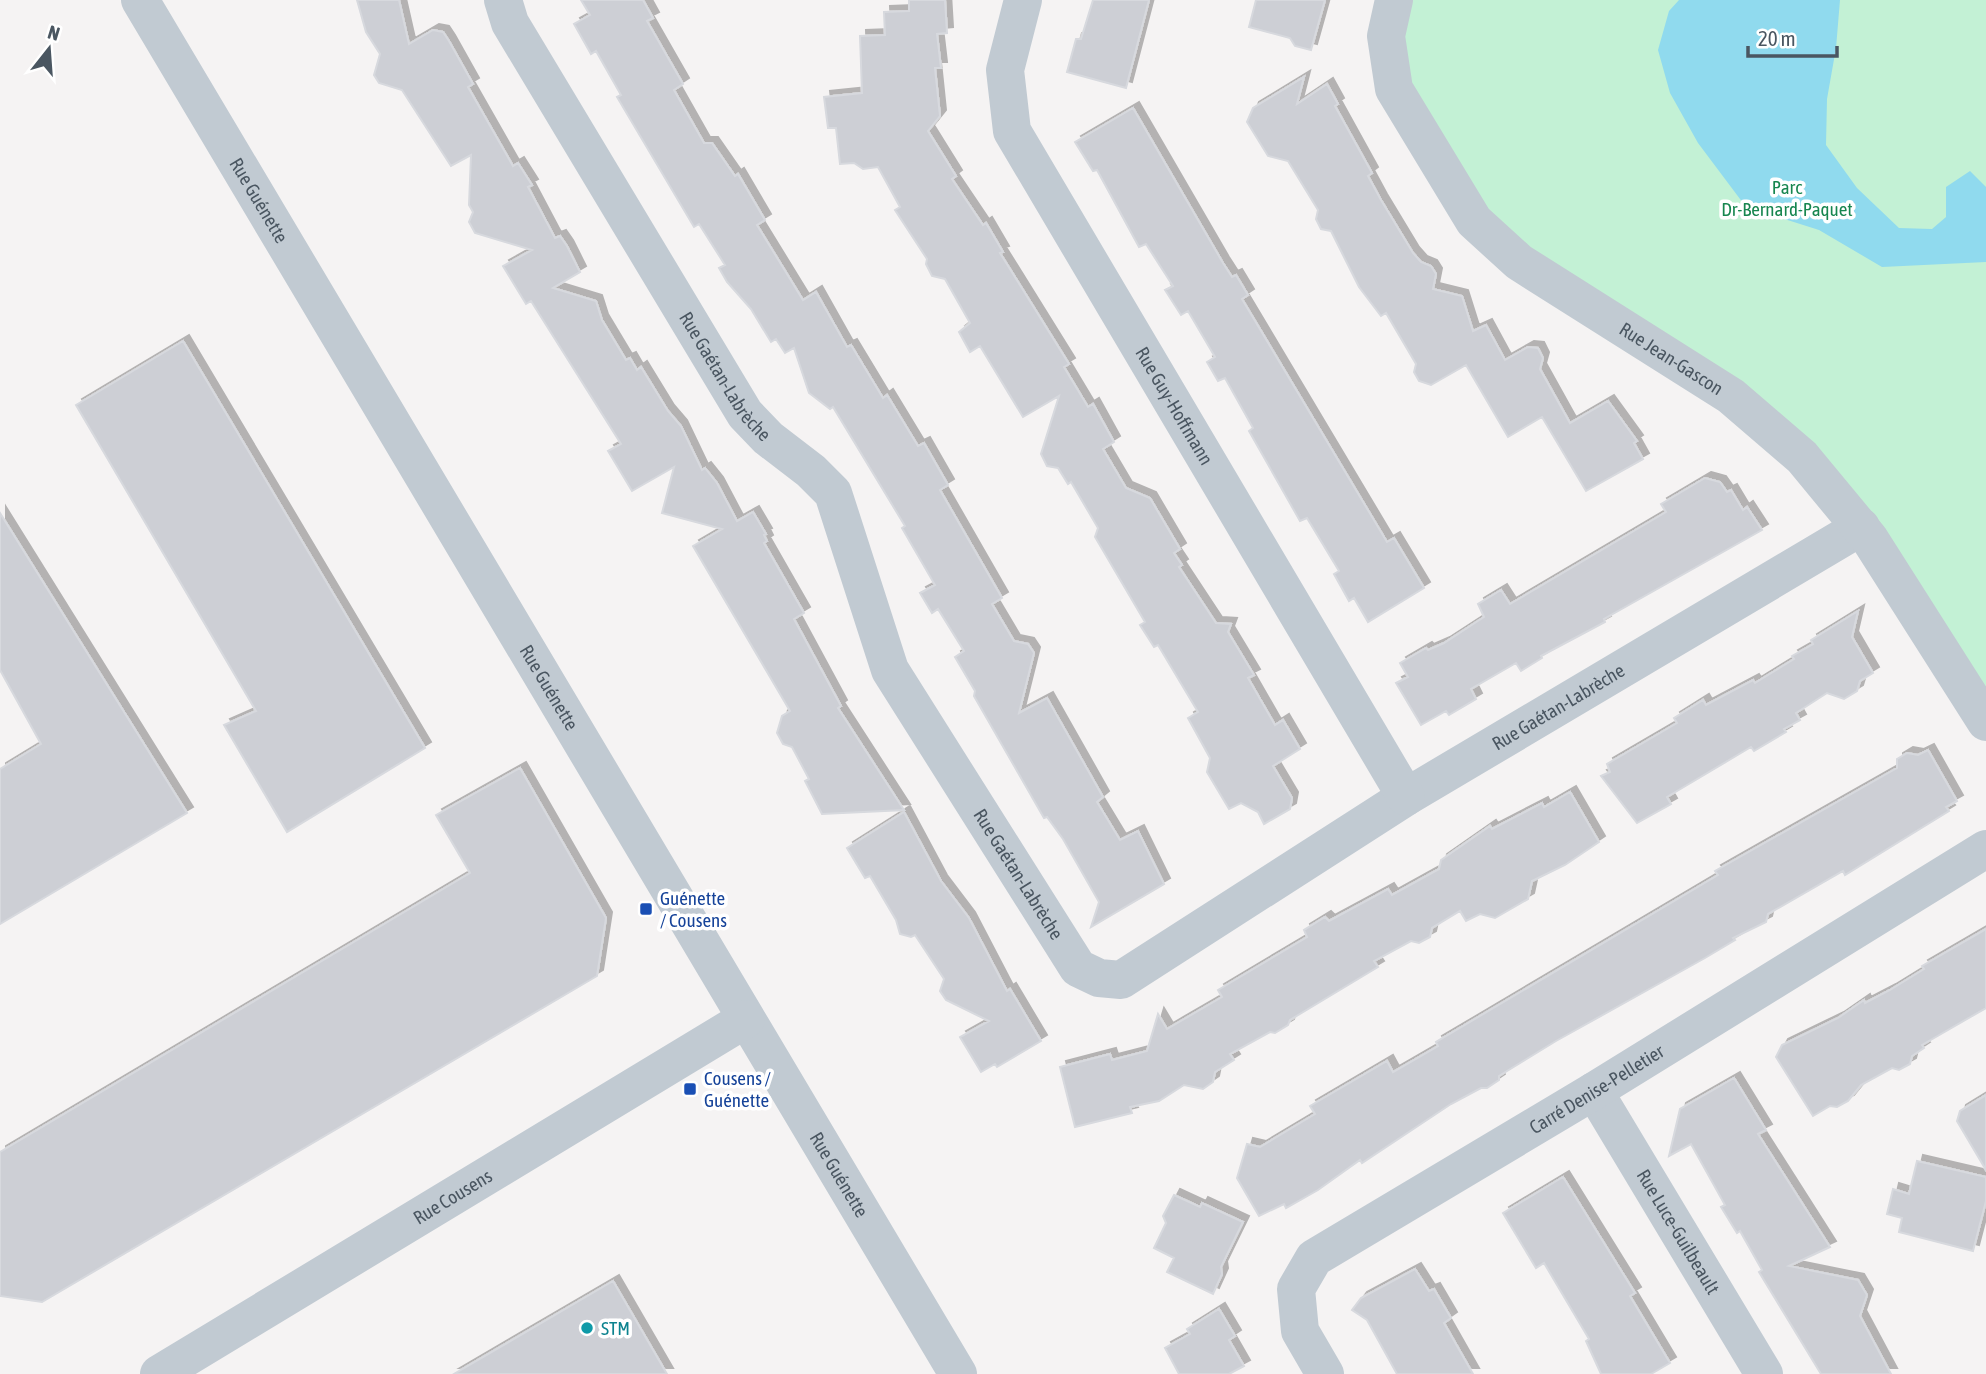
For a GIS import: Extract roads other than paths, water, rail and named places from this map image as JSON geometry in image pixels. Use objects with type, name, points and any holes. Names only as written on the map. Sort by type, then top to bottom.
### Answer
[{"type":"street","name":"Rue Guénette","points":[[140,0],[958,1374]]},
{"type":"street","name":"Rue Gaétan-Labrèche","points":[[503,0],[510,23],[745,414],[768,438],[811,471],[833,493],[890,670],[1078,968],[1099,978],[1121,980],[1406,797],[1861,527]]},
{"type":"street","name":"Rue Guy-Hoffmann","points":[[1023,0],[1005,70],[1012,131],[1406,797]]},
{"type":"street","name":"Rue Jean-Gascon","points":[[1394,0],[1385,36],[1394,89],[1475,221],[1519,262],[1731,396],[1802,457],[1861,527],[1986,722]]},
{"type":"street","name":"Carré Denise-Pelletier","points":[[1325,1374],[1300,1331],[1296,1289],[1314,1258],[1594,1091],[1986,849]]},
{"type":"street","name":"Rue Cousens","points":[[159,1374],[746,1019]]},
{"type":"street","name":"Rue Luce-Guilbeault","points":[[1594,1091],[1764,1374]]},
{"type":"water","points":[[1679,0],[1840,0],[1836,48],[1827,99],[1826,145],[1857,188],[1899,228],[1932,229],[1946,217],[1946,187],[1970,171],[1986,187],[1986,262],[1882,267],[1819,230],[1746,207],[1698,143],[1670,93],[1658,50],[1669,11]]},
{"type":"place","name":"Guénette / Cousens","points":[[646,909]]},
{"type":"place","name":"Cousens / Guénette","points":[[690,1089]]},
{"type":"place","name":"STM","points":[[587,1328]]},
{"type":"park label","name":"Parc Dr-Bernard-Paquet","points":[[1787,198]]}]
